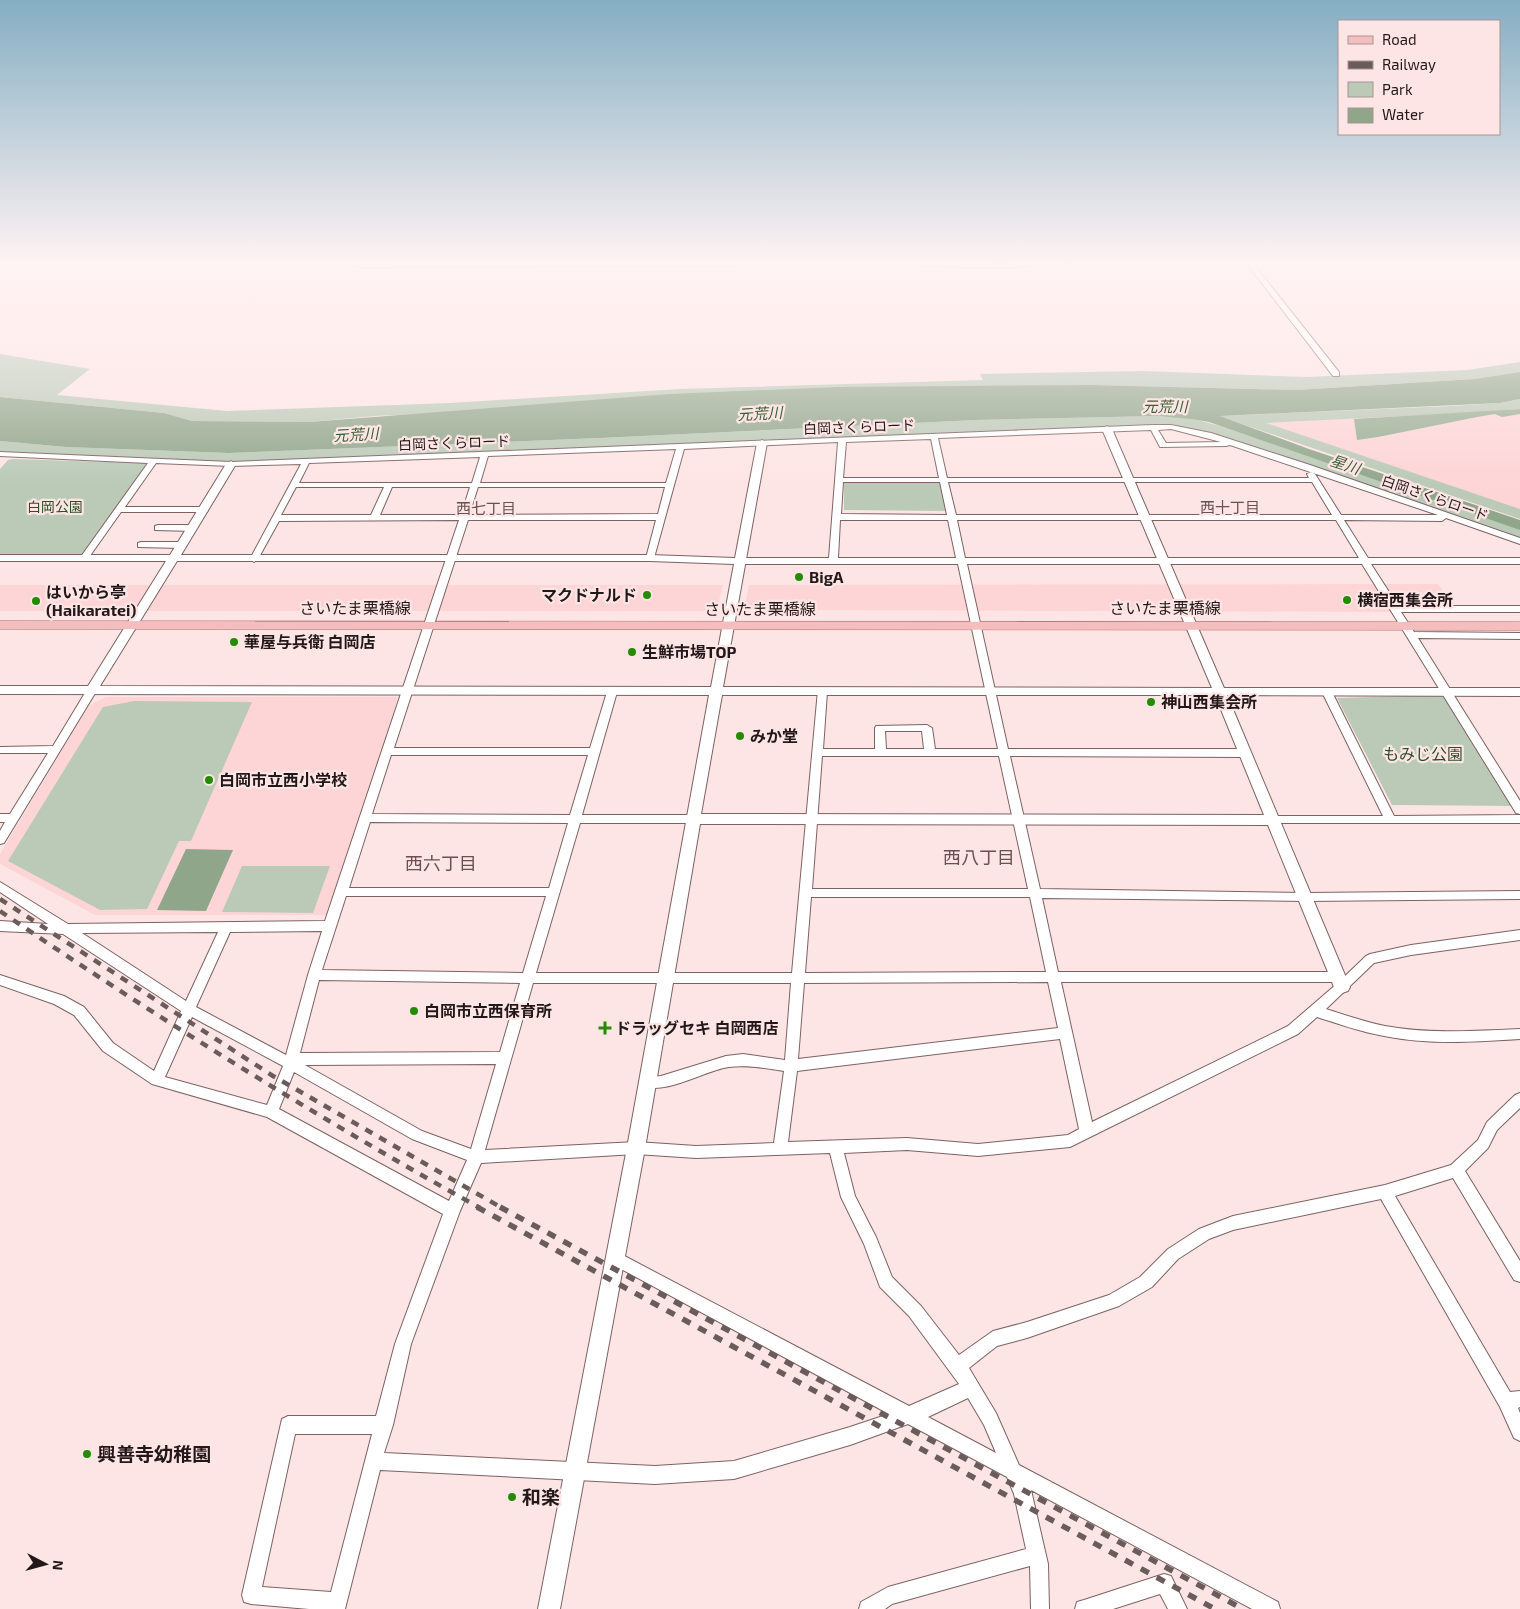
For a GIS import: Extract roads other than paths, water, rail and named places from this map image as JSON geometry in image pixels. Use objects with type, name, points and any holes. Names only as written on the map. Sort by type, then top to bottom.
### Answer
[{"type":"main road","name":"さいたま栗橋線","points":[[0,617],[135,621],[430,622],[1403,622],[1520,618]]},
{"type":"main road","name":"さいたま栗橋線","points":[[0,625],[135,621]]},
{"type":"main road","name":"さいたま栗橋線","points":[[1403,622],[1520,626]]},
{"type":"street","points":[[1306,336],[1336,374]]},
{"type":"street","points":[[1153,427],[1162,446],[1236,444]]},
{"type":"street","name":"白岡さくらロード","points":[[4,455],[231,464],[1171,427],[1236,444],[1520,541]]},
{"type":"street","points":[[1107,429],[1190,622],[1340,982]]},
{"type":"street","points":[[934,436],[1087,1131]]},
{"type":"street","points":[[833,561],[842,440]]},
{"type":"street","points":[[549,1609],[636,1148],[646,1082],[762,443]]},
{"type":"street","points":[[650,558],[680,447]]},
{"type":"street","points":[[271,1112],[290,1061],[314,975],[486,454]]},
{"type":"street","points":[[0,464],[4,455]]},
{"type":"street","points":[[84,558],[121,509],[153,461]]},
{"type":"street","points":[[254,559],[306,461]]},
{"type":"street","points":[[0,840],[231,464]]},
{"type":"street","points":[[1307,468],[1520,810]]},
{"type":"street","points":[[839,480],[1315,480]]},
{"type":"street","points":[[294,485],[669,486]]},
{"type":"street","points":[[374,518],[389,485]]},
{"type":"street","points":[[121,509],[204,510]]},
{"type":"street","points":[[276,518],[661,517]]},
{"type":"street","points":[[836,517],[1452,518]]},
{"type":"street","points":[[158,528],[193,528]]},
{"type":"street","points":[[141,545],[182,545]]},
{"type":"street","points":[[0,558],[451,560],[650,558],[740,561],[1520,561]]},
{"type":"street","points":[[1403,622],[1520,609]]},
{"type":"street","points":[[1403,622],[1520,636]]},
{"type":"street","points":[[0,690],[1520,692]]},
{"type":"street","points":[[384,1425],[288,1425],[251,1595],[337,1605],[372,1461],[384,1425],[403,1344],[452,1211],[476,1157],[612,692]]},
{"type":"street","points":[[780,1150],[791,1066],[822,692]]},
{"type":"street","points":[[1327,692],[1390,818]]},
{"type":"street","points":[[881,752],[880,728],[927,728],[930,752]]},
{"type":"street","points":[[0,750],[56,750]]},
{"type":"street","points":[[388,752],[595,751]]},
{"type":"street","points":[[817,752],[1244,752]]},
{"type":"street","points":[[0,818],[13,818]]},
{"type":"street","points":[[366,818],[1520,819]]},
{"type":"street","points":[[0,886],[188,1009],[290,1061],[417,1135],[476,1157],[636,1148],[696,1152],[907,1144],[978,1150],[1070,1141],[1293,1030],[1315,1011],[1340,982],[1370,959],[1411,950],[1520,935]]},
{"type":"street","points":[[341,892],[554,892]]},
{"type":"street","points":[[805,893],[1034,893],[1305,897],[1520,895]]},
{"type":"street","points":[[0,926],[63,929],[330,926]]},
{"type":"street","points":[[157,1080],[226,926]]},
{"type":"street","points":[[314,975],[529,978],[1052,976],[1340,982]]},
{"type":"street","points":[[0,980],[59,1000],[79,1011],[108,1047],[157,1080],[271,1112],[452,1211]]},
{"type":"street","points":[[1315,1011],[1364,1026],[1407,1034],[1474,1036],[1520,1034]]},
{"type":"street","points":[[646,1082],[661,1082],[726,1062],[743,1060],[791,1066],[1065,1033]]},
{"type":"street","points":[[290,1061],[506,1058]]},
{"type":"street","points":[[958,1366],[993,1339],[1027,1330],[1113,1301],[1146,1282],[1173,1254],[1204,1234],[1233,1223],[1385,1192],[1456,1170],[1482,1144],[1492,1126],[1520,1100]]},
{"type":"street","points":[[836,1148],[848,1197],[871,1242],[886,1282],[915,1311],[958,1366],[990,1419],[1023,1493],[1039,1564],[1040,1609]]},
{"type":"street","points":[[1456,1170],[1520,1276]]},
{"type":"street","points":[[1385,1192],[1513,1400],[1520,1432]]},
{"type":"street","points":[[615,1258],[1271,1609]]},
{"type":"street","points":[[372,1461],[575,1470],[654,1476],[734,1470],[850,1436],[909,1416],[926,1410],[971,1387]]},
{"type":"street","points":[[868,1609],[888,1596],[1037,1555]]},
{"type":"street","points":[[1084,1609],[1164,1583],[1178,1609]]},
{"type":"water","points":[[1520,372],[1520,399],[1500,403],[1220,416],[1309,449],[1520,520],[1520,530],[1209,422],[1158,416],[976,420],[229,453],[66,447],[0,441],[0,397],[164,413],[192,421],[309,422],[670,394],[839,387],[1092,385],[1296,390],[1474,379]]},
{"type":"water","points":[[186,849],[233,850],[206,911],[157,910]]},
{"type":"railway","points":[[0,899],[273,1076],[502,1208]]},
{"type":"railway","points":[[0,911],[237,1065],[357,1138],[480,1208]]},
{"type":"railway","points":[[477,1207],[1215,1609]]},
{"type":"railway","points":[[500,1207],[1243,1609]]},
{"type":"place","name":"BigA","points":[[799,577]]},
{"type":"place","name":"マクドナルド","points":[[647,595]]},
{"type":"place","name":"横宿西集会所","points":[[1347,600]]},
{"type":"place","name":"はいから亭 (Haikaratei)","points":[[36,601]]},
{"type":"place","name":"華屋与兵衛 白岡店","points":[[234,642]]},
{"type":"place","name":"生鮮市場TOP","points":[[632,652]]},
{"type":"place","name":"神山西集会所","points":[[1151,702]]},
{"type":"place","name":"みか堂","points":[[740,736]]},
{"type":"place","name":"白岡市立西小学校","points":[[209,780]]},
{"type":"place","name":"白岡市立西保育所","points":[[414,1011]]},
{"type":"place","name":"ドラッグセキ 白岡西店","points":[[605,1028]]},
{"type":"place","name":"興善寺幼稚園","points":[[87,1454]]},
{"type":"place","name":"和楽","points":[[512,1497]]},
{"type":"district","name":"西十丁目","points":[[1230,508]]},
{"type":"district","name":"西七丁目","points":[[486,509]]},
{"type":"district","name":"西八丁目","points":[[979,858]]},
{"type":"district","name":"西六丁目","points":[[441,864]]},
{"type":"water label","name":"元荒川","points":[[1165,407]]},
{"type":"water label","name":"元荒川","points":[[760,414]]},
{"type":"water label","name":"元荒川","points":[[356,435]]},
{"type":"water label","name":"星川","points":[[1345,465]]},
{"type":"park label","name":"白岡公園","points":[[55,507]]},
{"type":"park label","name":"もみじ公園","points":[[1423,754]]}]
